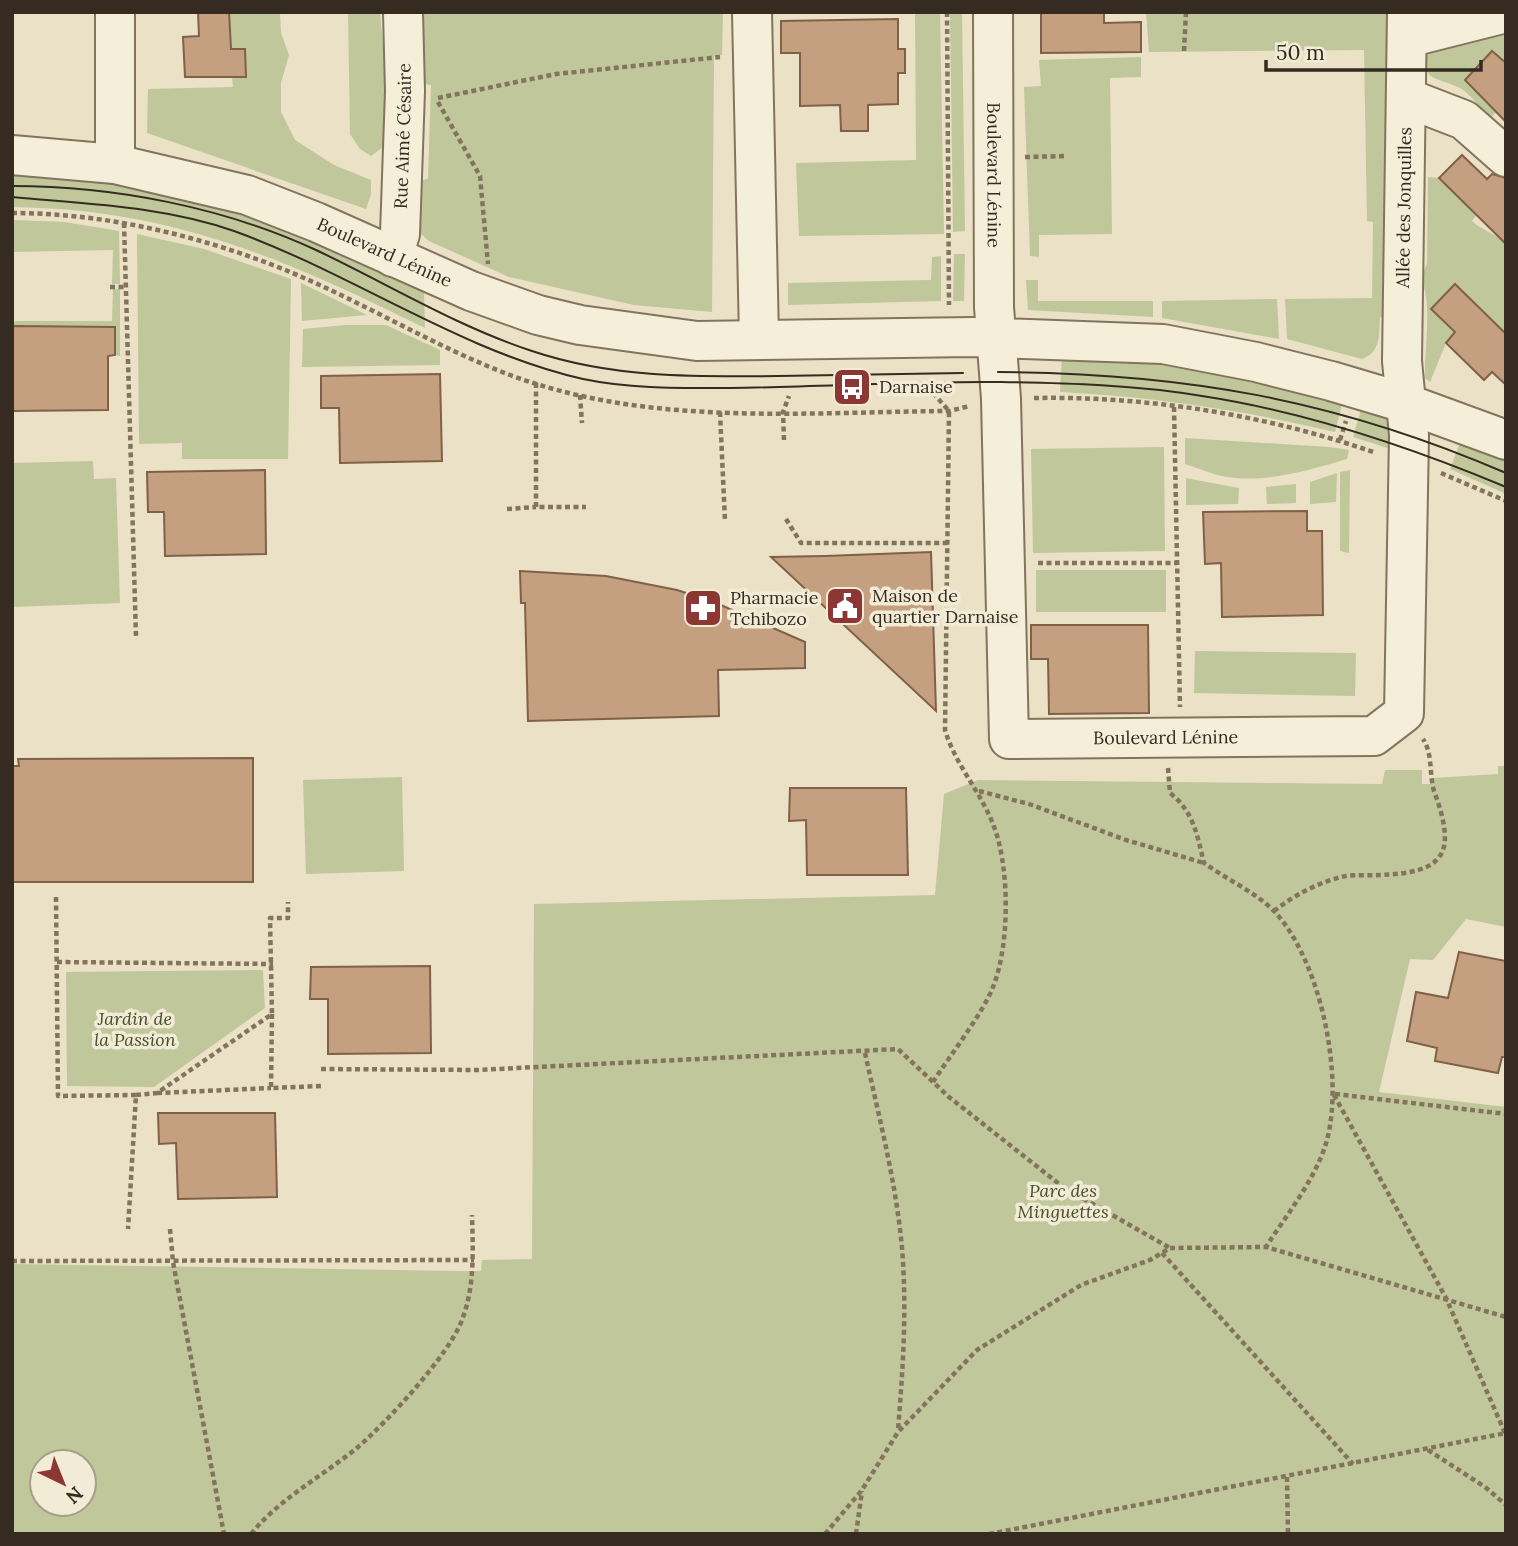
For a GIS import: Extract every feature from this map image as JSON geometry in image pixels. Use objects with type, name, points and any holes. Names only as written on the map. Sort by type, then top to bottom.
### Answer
[{"type":"street","points":[[115,12],[115,164]]},
{"type":"street","name":"Rue Aimé Césaire","points":[[393,257],[400,234],[420,94],[403,12]]},
{"type":"street","points":[[752,12],[759,338]]},
{"type":"street","name":"Boulevard Lénine","points":[[993,12],[995,323],[1009,739],[1374,736],[1405,713]]},
{"type":"street","points":[[1407,25],[1506,13]]},
{"type":"street","name":"Allée des Jonquilles","points":[[1405,403],[1402,361],[1407,25]]},
{"type":"street","points":[[1407,98],[1464,120],[1506,157]]},
{"type":"street","name":"Boulevard Lénine","points":[[12,155],[115,164],[247,195],[519,309],[580,325],[697,341],[995,323],[1163,344],[1256,362],[1405,403],[1506,440]]},
{"type":"street","points":[[1405,403],[1409,435],[1405,713]]},
{"type":"path","points":[[947,12],[949,306],[995,323]]},
{"type":"path","points":[[1184,51],[1186,12]]},
{"type":"path","points":[[420,94],[451,98],[556,74],[752,54]]},
{"type":"path","points":[[420,94],[481,176],[489,277]]},
{"type":"path","points":[[995,158],[1066,156]]},
{"type":"path","points":[[124,223],[136,637]]},
{"type":"path","points":[[110,287],[126,288]]},
{"type":"path","points":[[536,383],[536,507]]},
{"type":"path","points":[[933,1082],[993,987],[1006,922],[1004,862],[994,827],[978,791],[952,753],[945,730],[950,411],[934,394]]},
{"type":"path","points":[[580,395],[582,423]]},
{"type":"path","points":[[784,440],[783,412],[789,396]]},
{"type":"path","points":[[1174,407],[1177,563],[1171,793],[1186,806],[1194,820],[1204,863]]},
{"type":"path","points":[[720,412],[725,521]]},
{"type":"path","points":[[507,509],[586,507]]},
{"type":"path","points":[[786,519],[801,543],[948,543]]},
{"type":"path","points":[[1005,563],[1177,563]]},
{"type":"path","points":[[1274,911],[1287,900],[1342,877],[1426,869],[1445,851],[1442,812],[1430,779],[1429,747],[1405,713]]},
{"type":"path","points":[[978,791],[1029,804],[1126,840],[1204,863],[1274,911],[1302,951],[1325,1028],[1334,1094],[1326,1141],[1313,1174],[1266,1247]]},
{"type":"path","points":[[56,897],[58,1096],[321,1086]]},
{"type":"path","points":[[271,1088],[273,964],[270,918],[288,918],[288,902]]},
{"type":"path","points":[[57,962],[273,964]]},
{"type":"path","points":[[157,1093],[272,1014]]},
{"type":"path","points":[[321,1069],[477,1070],[866,1053],[898,1049],[933,1082],[1063,1187],[1170,1248],[1266,1247],[1506,1317]]},
{"type":"path","points":[[866,1053],[902,1248],[904,1358],[898,1432]]},
{"type":"path","points":[[1334,1094],[1506,1114]]},
{"type":"path","points":[[989,1534],[1506,1434],[1446,1298],[1334,1094]]},
{"type":"path","points":[[128,1229],[136,1095]]},
{"type":"path","points":[[251,1534],[265,1517],[359,1446],[432,1368],[462,1321],[474,1260],[472,1215]]},
{"type":"path","points":[[170,1229],[173,1262],[224,1534]]},
{"type":"path","points":[[825,1534],[862,1490],[898,1432],[977,1350],[1081,1285],[1170,1248]]},
{"type":"path","points":[[1162,1253],[1353,1464]]},
{"type":"path","points":[[12,1261],[474,1260]]},
{"type":"path","points":[[1428,1450],[1485,1488],[1506,1506]]},
{"type":"path","points":[[1287,1478],[1288,1534]]},
{"type":"path","points":[[856,1534],[862,1490]]},
{"type":"green space","points":[[229,12],[280,12],[281,33],[289,55],[281,83],[281,112],[295,140],[334,165],[371,180],[371,194],[366,209],[147,133],[148,89],[233,87],[232,77],[246,77],[245,49],[231,49]]},
{"type":"green space","points":[[348,12],[380,12],[387,90],[383,147],[371,156],[360,149],[350,134]]},
{"type":"green space","points":[[423,12],[723,12],[722,55],[714,56],[712,312],[634,305],[509,277],[429,241],[421,234],[416,181],[428,179],[431,85],[424,84]]},
{"type":"green space","points":[[915,12],[940,12],[944,234],[799,236],[796,163],[916,160]]},
{"type":"green space","points":[[950,12],[962,12],[965,231],[953,232]]},
{"type":"green space","points":[[1146,12],[1390,12],[1392,317],[1380,317],[1378,342],[1368,356],[1362,359],[1287,339],[1285,299],[1372,298],[1373,222],[1367,221],[1364,50],[1149,52]]},
{"type":"green space","points":[[1506,26],[1506,64],[1492,51],[1465,80],[1496,112],[1490,119],[1462,89],[1430,75],[1425,65],[1423,45]]},
{"type":"green space","points":[[1141,57],[1141,77],[1110,78],[1112,234],[1039,235],[1039,257],[1030,256],[1024,87],[1041,86],[1039,60]]},
{"type":"green space","points":[[12,171],[160,188],[299,231],[424,290],[425,328],[324,280],[226,242],[124,217],[70,210],[12,207]]},
{"type":"green space","points":[[1428,177],[1439,178],[1477,214],[1472,221],[1506,244],[1506,335],[1455,284],[1431,308],[1455,332],[1446,343],[1430,382],[1425,378],[1427,301],[1421,278],[1427,263]]},
{"type":"green space","points":[[12,220],[65,222],[119,231],[120,284],[112,284],[113,250],[12,252]]},
{"type":"green space","points":[[137,234],[204,249],[291,279],[288,459],[182,459],[182,443],[139,444]]},
{"type":"green space","points":[[954,254],[965,254],[964,301],[953,301]]},
{"type":"green space","points":[[941,256],[941,301],[788,305],[788,283],[931,280],[932,257]]},
{"type":"green space","points":[[1026,280],[1038,280],[1038,301],[1153,301],[1153,317],[1028,310]]},
{"type":"green space","points":[[301,283],[367,315],[302,321]]},
{"type":"green space","points":[[113,289],[120,289],[120,356],[115,355],[114,327],[12,327],[12,321],[112,321]]},
{"type":"green space","points":[[1277,299],[1279,339],[1162,318],[1162,301]]},
{"type":"green space","points":[[386,325],[440,350],[440,365],[302,367],[303,329]]},
{"type":"green space","points":[[1062,354],[1201,369],[1343,400],[1335,432],[1199,406],[1060,392]]},
{"type":"green space","points":[[1362,406],[1391,416],[1394,450],[1353,437]]},
{"type":"green space","points":[[1185,438],[1349,450],[1347,459],[1318,467],[1273,477],[1242,478],[1222,476],[1185,464]]},
{"type":"green space","points":[[1461,440],[1506,458],[1506,494],[1450,469]]},
{"type":"green space","points":[[1164,447],[1165,551],[1033,553],[1031,449]]},
{"type":"green space","points":[[93,461],[94,479],[116,478],[120,603],[12,607],[12,463]]},
{"type":"green space","points":[[1350,470],[1349,553],[1340,551],[1340,472]]},
{"type":"green space","points":[[1337,473],[1336,502],[1310,504],[1310,482]]},
{"type":"green space","points":[[1186,478],[1239,488],[1238,504],[1186,505]]},
{"type":"green space","points":[[1296,484],[1296,503],[1267,504],[1266,487]]},
{"type":"green space","points":[[1036,570],[1166,570],[1166,612],[1036,612]]},
{"type":"green space","points":[[1195,651],[1356,653],[1355,696],[1194,693]]},
{"type":"green space","name":"Parc des Minguettes","points":[[1498,766],[1506,766],[1506,927],[1466,919],[1433,960],[1410,959],[1379,1092],[1506,1107],[1506,1534],[12,1534],[12,1264],[481,1271],[482,1260],[532,1259],[534,904],[935,895],[944,794],[978,780],[1382,784],[1385,770],[1422,770],[1422,784],[1433,784],[1433,778],[1498,774]]},
{"type":"green space","points":[[402,777],[404,871],[306,874],[303,780]]},
{"type":"green space","name":"Jardin de la Passion","points":[[263,970],[265,1008],[154,1087],[67,1086],[66,972]]},
{"type":"building","points":[[198,12],[229,12],[231,49],[245,49],[246,77],[185,77],[183,37],[199,36]]},
{"type":"building","points":[[1041,12],[1104,12],[1104,23],[1141,22],[1141,52],[1041,53]]},
{"type":"building","points":[[898,19],[898,49],[905,49],[905,73],[898,73],[898,104],[868,105],[868,131],[841,131],[840,105],[800,106],[800,53],[781,53],[781,21]]},
{"type":"building","points":[[1492,51],[1506,63],[1506,122],[1465,80]]},
{"type":"building","points":[[1462,155],[1487,179],[1492,174],[1506,178],[1506,244],[1439,178]]},
{"type":"building","points":[[1455,284],[1506,334],[1506,385],[1492,372],[1484,380],[1446,343],[1455,332],[1431,309]]},
{"type":"building","points":[[12,326],[115,327],[115,355],[108,356],[108,410],[12,411]]},
{"type":"building","points":[[440,374],[442,461],[340,463],[339,408],[321,408],[321,376]]},
{"type":"building","points":[[265,470],[266,554],[165,556],[164,512],[148,512],[147,472]]},
{"type":"building","points":[[1307,511],[1307,531],[1322,531],[1323,615],[1222,617],[1221,563],[1205,564],[1203,512]]},
{"type":"building","points":[[931,552],[936,711],[771,557],[825,556]]},
{"type":"building","points":[[520,571],[606,576],[677,590],[714,602],[805,642],[805,668],[718,670],[719,716],[528,721],[525,603],[521,603]]},
{"type":"building","points":[[1031,625],[1148,625],[1149,713],[1049,714],[1048,659],[1031,659]]},
{"type":"building","points":[[253,758],[253,882],[12,882],[12,766],[19,766],[18,759]]},
{"type":"building","points":[[790,788],[906,788],[908,875],[807,875],[806,820],[789,821]]},
{"type":"building","points":[[1459,952],[1506,961],[1506,1057],[1502,1057],[1498,1073],[1435,1061],[1437,1048],[1407,1041],[1416,992],[1448,998]]},
{"type":"building","points":[[430,966],[431,1053],[328,1054],[328,999],[310,999],[311,967]]},
{"type":"building","points":[[158,1113],[275,1113],[277,1197],[178,1199],[176,1143],[159,1144]]},
{"type":"tram line","points":[[12,186],[128,195],[244,222],[316,250],[449,317],[504,341],[562,360],[592,366],[654,374],[715,376],[963,373]]},
{"type":"tram line","points":[[12,197],[152,211],[234,231],[321,268],[493,350],[583,379],[619,385],[675,388],[1001,382],[1152,389],[1241,403],[1318,421],[1394,444],[1506,487]]},
{"type":"tram line","points":[[998,372],[1131,378],[1257,395],[1380,426],[1443,447],[1506,473]]},
{"type":"place","name":"Darnaise","points":[[852,387]]},
{"type":"place","name":"Maison de quartier Darnaise","points":[[845,606]]},
{"type":"place","name":"Pharmacie Tchibozo","points":[[703,608]]}]
